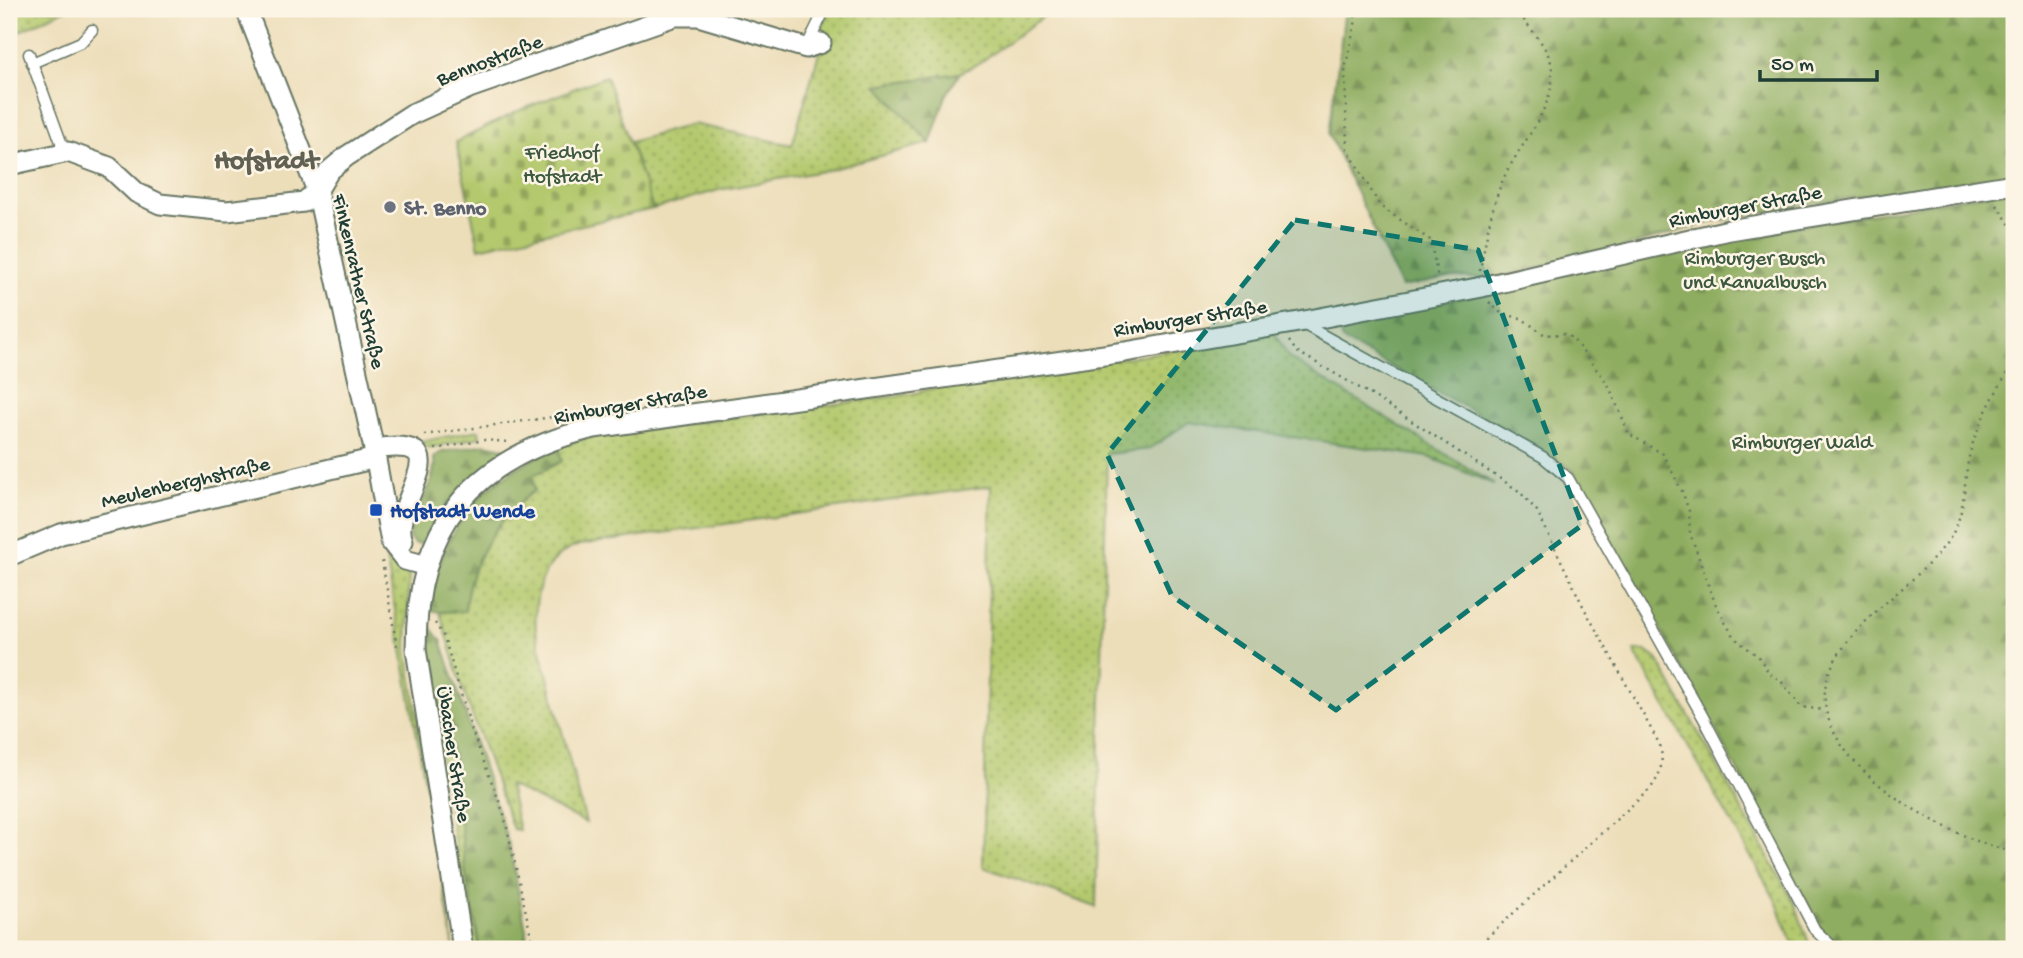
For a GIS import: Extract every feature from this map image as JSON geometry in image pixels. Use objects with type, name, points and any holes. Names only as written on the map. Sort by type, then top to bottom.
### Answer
[{"type":"street","name":"Finkenrather Straße","points":[[246,9],[317,191],[375,454],[391,542],[405,560],[427,566]]},
{"type":"street","name":"Bennostraße","points":[[317,191],[329,171],[412,114],[469,88],[675,16],[698,16],[813,46]]},
{"type":"street","points":[[9,165],[65,153],[108,167],[137,193],[160,204],[227,211],[304,202],[317,191]]},
{"type":"street","name":"Rimburger Straße","points":[[427,566],[444,524],[477,483],[522,452],[553,438],[594,428],[1125,352],[1291,324],[1476,288],[1729,230],[2014,184]]},
{"type":"street","points":[[375,454],[408,447],[418,455],[421,470],[401,512],[398,531],[407,550],[427,566]]},
{"type":"street","name":"Meulenberghstraße","points":[[9,556],[61,534],[375,454]]},
{"type":"street","points":[[380,482],[390,489],[413,489]]},
{"type":"street","name":"Übacher Straße","points":[[427,566],[416,615],[416,649],[463,949]]},
{"type":"lane","points":[[813,46],[825,9]]},
{"type":"lane","points":[[65,153],[31,58],[81,42],[92,30]]},
{"type":"lane","points":[[1291,324],[1543,457],[1568,478],[1703,717],[1815,930],[1835,949]]},
{"type":"path","points":[[1353,9],[1356,20],[1345,69],[1347,149],[1380,206],[1430,240],[1441,295]]},
{"type":"path","points":[[1515,9],[1548,57],[1552,80],[1542,112],[1515,154],[1501,185],[1476,288],[1502,314],[1521,318],[1545,335],[1564,334],[1574,340],[1608,384],[1629,434],[1663,454],[1672,468],[1689,511],[1688,527],[1697,555],[1715,603],[1734,636],[1759,657],[1801,707],[1825,710]]},
{"type":"path","points":[[1989,188],[2014,231]]},
{"type":"path","points":[[1291,324],[1296,351],[1492,472],[1528,501],[1548,531],[1584,608],[1660,745],[1662,763],[1659,776],[1650,789],[1474,949]]},
{"type":"path","points":[[2014,361],[1976,435],[1958,523],[1940,550],[1851,636],[1831,668],[1825,690],[1825,710],[1836,736],[1867,774],[1909,807],[1965,836],[2014,852]]},
{"type":"path","points":[[418,455],[485,440],[510,443],[522,452]]},
{"type":"path","points":[[416,615],[433,621],[444,637],[472,731],[504,814],[534,949]]},
{"type":"highlighted area","points":[[1295,220],[1478,250],[1582,525],[1336,710],[1172,596],[1107,454]]},
{"type":"green space","points":[[9,9],[66,9],[14,34]]},
{"type":"green space","points":[[829,9],[1053,9],[981,62],[960,73],[878,85],[930,143],[828,170],[719,190],[653,209],[630,142],[693,124],[792,145],[820,49],[822,25]]},
{"type":"green space","points":[[1345,9],[2014,9],[2014,175],[1802,205],[1704,224],[1608,252],[1488,279],[1454,277],[1401,287],[1329,134]]},
{"type":"green space","points":[[960,73],[946,96],[930,143],[877,85]]},
{"type":"green space","name":"Friedhof Hofstadt","points":[[606,76],[653,209],[479,248],[456,142],[518,111]]},
{"type":"green space","name":"Rimburger Wald","points":[[2014,189],[2014,949],[1943,951],[1860,946],[1838,941],[1823,933],[1709,717],[1572,469],[1533,444],[1342,340],[1338,329],[1346,321],[1379,317],[1677,247]]},
{"type":"green space","points":[[1275,334],[1289,358],[1494,484],[1429,457],[1189,422],[1149,449],[1107,454],[1096,907],[983,867],[991,486],[579,545],[566,551],[548,568],[542,580],[536,605],[536,632],[586,823],[509,785],[519,830],[513,829],[462,687],[440,612],[465,610],[472,575],[486,543],[508,514],[535,490],[532,476],[562,461],[558,447],[597,435],[912,394],[938,387]]},
{"type":"green space","points":[[479,430],[480,437],[429,448],[420,442]]},
{"type":"green space","points":[[486,444],[504,448],[502,454],[449,502],[423,543],[415,544],[409,538],[411,528],[432,478],[434,457],[442,452]]},
{"type":"green space","points":[[558,447],[562,461],[532,476],[535,490],[508,514],[486,543],[472,576],[465,611],[440,612],[427,609],[444,552],[469,509],[506,475]]},
{"type":"green space","points":[[383,540],[409,576],[407,649],[454,949]]},
{"type":"green space","points":[[425,624],[429,625],[429,665],[455,762],[465,870],[480,949],[472,949],[425,660]]},
{"type":"green space","points":[[429,625],[441,640],[509,845],[530,949],[480,949],[465,870],[455,762],[429,665]]},
{"type":"green space","points":[[1634,651],[1646,651],[1657,659],[1795,904],[1811,949],[1795,949],[1776,901]]},
{"type":"place","name":"St. Benno","points":[[390,207]]},
{"type":"place","name":"Hofstadt Wende","points":[[376,510]]},
{"type":"district","name":"Hofstadt","points":[[266,158]]},
{"type":"park label","name":"Rimburger Busch und Kanualbusch","points":[[1755,269]]}]
